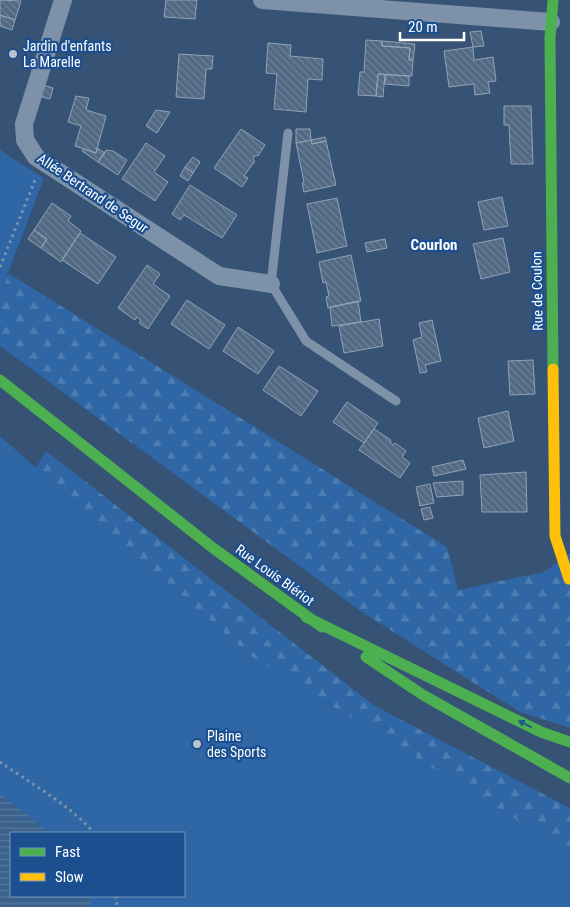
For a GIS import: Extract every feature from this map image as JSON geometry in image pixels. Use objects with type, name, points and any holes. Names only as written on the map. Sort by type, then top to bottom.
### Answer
[{"type":"street","name":"Allée Bertrand de Segur","points":[[63,0],[24,124],[25,140],[36,157],[219,276],[271,284]]},
{"type":"street","points":[[262,0],[551,22]]},
{"type":"street","name":"Rue de Coulon","points":[[553,0],[551,22],[551,225],[555,536],[569,579]]},
{"type":"street","name":"Rue Louis Blériot","points":[[0,380],[213,548],[306,616],[424,695],[493,736],[570,778]]},
{"type":"street","points":[[306,616],[453,691],[541,732],[570,742]]},
{"type":"street","name":"Rue Louis Blériot","points":[[552,767],[570,773]]},
{"type":"lane","points":[[288,133],[271,284],[306,341],[396,401]]},
{"type":"path","points":[[0,268],[41,161]]},
{"type":"path","points":[[0,762],[61,805],[93,832]]},
{"type":"green space","points":[[0,149],[44,178],[8,273],[0,302]]},
{"type":"green space","points":[[8,273],[447,547],[458,590],[544,572],[570,553],[570,728],[520,712],[362,612],[0,346],[0,302]]},
{"type":"green space","name":"Plaine des Sports","points":[[0,436],[248,654],[541,835],[570,847],[570,907],[0,907]]},
{"type":"green space","points":[[46,451],[375,706],[570,808],[570,907],[22,491]]},
{"type":"shaded area","points":[[0,794],[48,832],[10,832],[10,897],[91,897],[90,907],[0,907]]},
{"type":"building","points":[[0,0],[21,1],[15,20],[0,15]]},
{"type":"building","points":[[166,0],[197,0],[195,19],[164,17]]},
{"type":"building","points":[[0,15],[15,20],[12,30],[0,26]]},
{"type":"building","points":[[481,31],[484,46],[473,47],[470,32]]},
{"type":"building","points":[[366,40],[382,41],[382,46],[410,48],[409,60],[413,60],[412,76],[378,74],[376,96],[358,95],[360,72],[364,72]]},
{"type":"building","points":[[382,41],[415,44],[413,60],[409,60],[410,48],[382,46]]},
{"type":"building","points":[[268,43],[291,45],[290,56],[323,59],[322,80],[308,79],[306,112],[274,109],[277,74],[266,73]]},
{"type":"building","points":[[473,47],[474,60],[493,57],[496,81],[488,82],[490,93],[475,95],[474,84],[449,87],[444,51]]},
{"type":"building","points":[[179,54],[213,56],[212,69],[206,69],[204,99],[176,97]]},
{"type":"building","points":[[378,74],[385,74],[383,97],[376,96]]},
{"type":"building","points":[[386,75],[409,76],[409,86],[385,84]]},
{"type":"building","points":[[43,85],[53,88],[50,99],[39,96]]},
{"type":"building","points":[[76,96],[89,98],[86,110],[106,116],[96,153],[75,146],[81,126],[68,122]]},
{"type":"building","points":[[504,106],[531,106],[533,164],[511,164],[509,125],[504,125]]},
{"type":"building","points":[[156,110],[170,112],[157,133],[146,126]]},
{"type":"building","points":[[241,129],[265,145],[258,156],[256,155],[253,159],[255,161],[244,176],[248,178],[242,187],[214,168]]},
{"type":"building","points":[[296,129],[310,129],[311,140],[296,143]]},
{"type":"building","points":[[325,137],[326,141],[312,144],[311,140]]},
{"type":"building","points":[[311,140],[312,144],[326,141],[336,185],[304,192],[302,183],[304,182],[296,143]]},
{"type":"building","points":[[146,143],[165,156],[154,172],[168,182],[155,201],[122,179]]},
{"type":"building","points":[[97,148],[105,153],[98,162],[82,151],[84,149],[96,153]]},
{"type":"building","points":[[106,150],[113,151],[127,160],[118,175],[98,162]]},
{"type":"building","points":[[193,157],[200,162],[193,173],[185,167]]},
{"type":"building","points":[[185,167],[193,173],[188,181],[180,176]]},
{"type":"building","points":[[190,185],[237,215],[222,238],[184,215],[180,220],[172,214]]},
{"type":"building","points":[[502,197],[508,226],[484,230],[478,202]]},
{"type":"building","points":[[337,198],[347,246],[317,253],[307,204]]},
{"type":"building","points":[[52,203],[71,216],[68,221],[81,231],[61,262],[41,248],[47,239],[34,230]]},
{"type":"building","points":[[34,230],[47,239],[41,248],[28,239]]},
{"type":"building","points":[[80,233],[116,257],[98,284],[62,260]]},
{"type":"building","points":[[503,238],[510,272],[481,279],[473,244]]},
{"type":"building","points":[[385,239],[387,248],[367,252],[365,243]]},
{"type":"building","points":[[351,255],[361,301],[328,308],[326,297],[329,296],[326,282],[323,283],[319,262]]},
{"type":"building","points":[[147,265],[160,274],[153,284],[170,296],[148,329],[139,323],[141,320],[137,317],[135,320],[118,308]]},
{"type":"building","points":[[187,300],[225,325],[209,349],[171,324]]},
{"type":"building","points":[[358,301],[361,322],[332,326],[330,307]]},
{"type":"building","points":[[379,319],[383,346],[344,353],[339,326]]},
{"type":"building","points":[[432,320],[441,361],[425,365],[427,372],[420,373],[413,340],[422,337],[419,323]]},
{"type":"building","points":[[238,327],[274,351],[258,374],[223,351]]},
{"type":"building","points":[[533,360],[535,394],[510,395],[508,361]]},
{"type":"building","points":[[279,366],[318,391],[301,416],[263,390]]},
{"type":"building","points":[[347,402],[378,423],[364,443],[333,422]]},
{"type":"building","points":[[508,411],[514,441],[484,448],[478,418]]},
{"type":"building","points":[[374,429],[391,440],[390,442],[393,445],[395,443],[406,451],[402,457],[410,463],[400,478],[359,450]]},
{"type":"building","points":[[463,460],[466,469],[434,476],[432,467]]},
{"type":"building","points":[[526,472],[527,512],[482,512],[480,475]]},
{"type":"building","points":[[463,481],[463,495],[437,497],[433,483]]},
{"type":"building","points":[[430,484],[434,503],[420,506],[416,487]]},
{"type":"building","points":[[430,507],[433,518],[424,520],[421,509]]},
{"type":"traffic: fast","points":[[553,0],[550,38],[553,369]]},
{"type":"traffic: fast","points":[[0,380],[213,548],[322,627]]},
{"type":"traffic: fast","points":[[306,617],[541,732],[570,742]]},
{"type":"traffic: fast","points":[[366,657],[423,695],[570,778]]},
{"type":"traffic: slow","points":[[553,369],[555,536],[569,579]]},
{"type":"place","name":"Jardin d'enfants La Marelle","points":[[13,54]]},
{"type":"place","name":"Plaine des Sports","points":[[197,744]]},
{"type":"district","name":"Courlon","points":[[434,245]]}]
